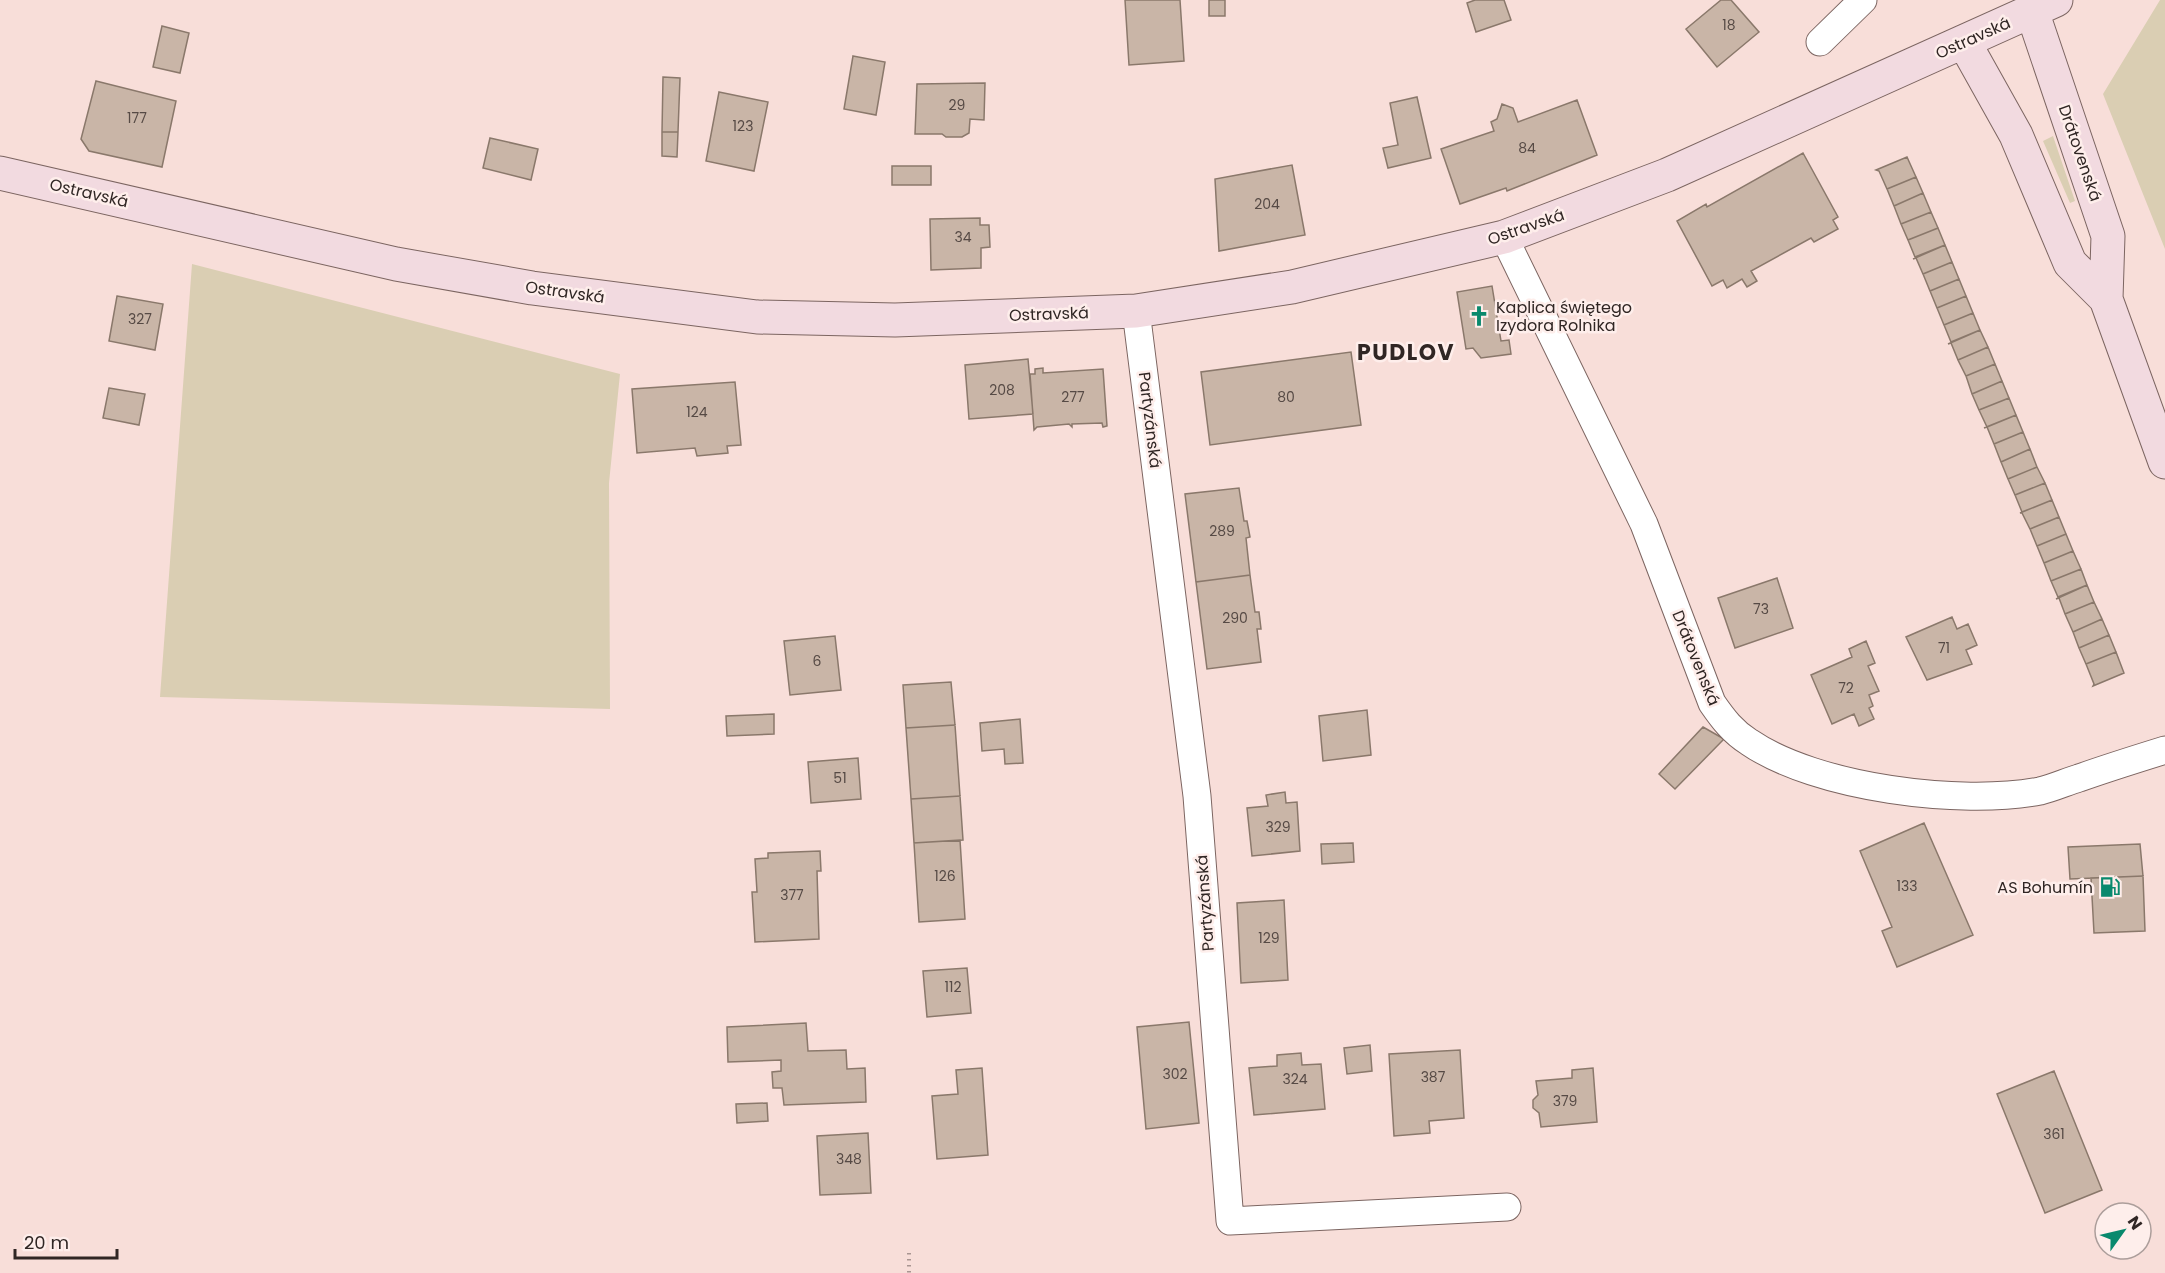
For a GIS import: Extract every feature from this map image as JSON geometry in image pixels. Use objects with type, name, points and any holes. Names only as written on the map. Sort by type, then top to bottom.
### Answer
[{"type":"main road","name":"Ostravská","points":[[0,172],[396,264],[532,288],[757,316],[895,320],[1136,310],[1292,287],[1504,237],[1667,175],[1964,42],[2037,4]]},
{"type":"main road","name":"Drátovenská","points":[[2037,4],[2108,236],[2106,299],[2165,462]]},
{"type":"main road","name":"Drátovenská","points":[[1964,42],[2016,135],[2070,263],[2106,299]]},
{"type":"street","points":[[1820,42],[1863,0]]},
{"type":"street","name":"Drátovenská","points":[[1504,237],[1644,524],[1712,703],[1726,724],[1749,742],[1778,759],[1807,770],[1866,784],[1925,794],[1983,795],[2040,791],[2165,750]]},
{"type":"street","name":"Partyzánská","points":[[1136,310],[1197,796],[1230,1221],[1507,1208]]},
{"type":"path","points":[[909,1253],[909,1273]]},
{"type":"shaded area","points":[[2160,0],[2165,0],[2165,249],[2103,94]]},
{"type":"shaded area","points":[[2053,136],[2075,201],[2070,203],[2043,141]]},
{"type":"shaded area","points":[[192,264],[620,374],[609,483],[610,709],[160,697]]},
{"type":"building","points":[[1125,0],[1180,0],[1184,61],[1129,65]]},
{"type":"building","points":[[1209,0],[1225,0],[1225,16],[1209,16]]},
{"type":"building","points":[[1475,0],[1504,0],[1511,20],[1476,32],[1467,3]]},
{"type":"building","points":[[1721,0],[1731,0],[1759,32],[1717,67],[1686,29]]},
{"type":"building","points":[[162,26],[189,33],[180,73],[153,67]]},
{"type":"building","points":[[853,56],[885,62],[876,115],[844,109]]},
{"type":"building","points":[[663,77],[680,78],[678,132],[662,132]]},
{"type":"building","points":[[96,81],[176,101],[162,167],[89,151],[81,139]]},
{"type":"building","points":[[985,83],[984,120],[970,119],[969,133],[962,137],[915,134],[917,84]]},
{"type":"building","points":[[719,92],[768,102],[754,171],[706,161]]},
{"type":"building","points":[[1417,97],[1431,158],[1388,168],[1383,148],[1398,145],[1390,103]]},
{"type":"building","points":[[1577,100],[1597,155],[1507,191],[1506,188],[1460,204],[1441,149],[1494,131],[1491,122],[1497,119],[1502,104],[1513,108],[1518,122]]},
{"type":"building","points":[[662,132],[678,132],[677,157],[662,156]]},
{"type":"building","points":[[490,138],[538,149],[531,180],[483,168]]},
{"type":"building","points":[[1803,153],[1838,217],[1833,220],[1838,229],[1814,242],[1811,238],[1751,271],[1757,281],[1747,287],[1742,279],[1727,288],[1723,280],[1712,286],[1677,221],[1706,204],[1707,207]]},
{"type":"building","points":[[1907,157],[1916,177],[1887,189],[1879,171],[1876,170]]},
{"type":"building","points":[[1292,165],[1305,235],[1219,251],[1215,179]]},
{"type":"building","points":[[892,166],[931,166],[931,185],[892,185]]},
{"type":"building","points":[[1916,177],[1923,193],[1894,206],[1887,189]]},
{"type":"building","points":[[1923,193],[1931,212],[1901,224],[1894,206]]},
{"type":"building","points":[[1931,212],[1938,228],[1908,240],[1901,224]]},
{"type":"building","points":[[980,218],[980,225],[989,225],[990,247],[981,248],[981,268],[931,270],[930,219]]},
{"type":"building","points":[[1938,228],[1945,245],[1915,257],[1908,240]]},
{"type":"building","points":[[1945,245],[1952,262],[1923,274],[1916,258],[1913,259]]},
{"type":"building","points":[[1952,262],[1959,279],[1930,291],[1923,274]]},
{"type":"building","points":[[1959,279],[1966,296],[1937,308],[1930,291]]},
{"type":"building","name":"Kaplica świętego Izydora Rolnika","points":[[1492,286],[1501,341],[1509,340],[1511,354],[1481,358],[1473,348],[1466,349],[1457,292]]},
{"type":"building","points":[[117,296],[163,304],[155,350],[109,341]]},
{"type":"building","points":[[1966,296],[1973,313],[1944,325],[1937,308]]},
{"type":"building","points":[[1973,313],[1980,330],[1951,342],[1944,325]]},
{"type":"building","points":[[1980,330],[1988,347],[1958,360],[1951,343],[1948,344]]},
{"type":"building","points":[[1988,347],[1995,364],[1966,376],[1958,360]]},
{"type":"building","points":[[1351,352],[1361,425],[1210,445],[1201,372]]},
{"type":"building","points":[[1028,359],[1033,414],[969,419],[965,365]]},
{"type":"building","points":[[1995,364],[2002,381],[1972,394],[1966,376]]},
{"type":"building","points":[[1043,368],[1043,373],[1103,369],[1107,426],[1103,427],[1102,423],[1072,424],[1072,427],[1069,424],[1037,427],[1034,430],[1030,374],[1035,374],[1035,369]]},
{"type":"building","points":[[2002,381],[2009,398],[1979,410],[1972,394]]},
{"type":"building","points":[[735,382],[741,445],[727,446],[728,453],[697,456],[695,448],[637,453],[632,389]]},
{"type":"building","points":[[109,388],[145,394],[139,425],[103,418]]},
{"type":"building","points":[[2009,398],[2016,415],[1987,427],[1979,410]]},
{"type":"building","points":[[2016,415],[2023,432],[1994,444],[1987,427],[1984,428]]},
{"type":"building","points":[[2023,432],[2030,449],[2001,462],[1994,444]]},
{"type":"building","points":[[2030,449],[2037,467],[2008,479],[2001,462]]},
{"type":"building","points":[[2037,467],[2045,483],[2015,495],[2008,479]]},
{"type":"building","points":[[2045,483],[2052,500],[2022,512],[2015,495]]},
{"type":"building","points":[[1239,488],[1244,521],[1247,521],[1250,537],[1246,538],[1250,575],[1196,582],[1185,494]]},
{"type":"building","points":[[2052,500],[2059,517],[2030,529],[2020,513]]},
{"type":"building","points":[[2059,517],[2066,534],[2037,546],[2030,529]]},
{"type":"building","points":[[2066,534],[2073,551],[2044,563],[2037,546]]},
{"type":"building","points":[[2073,551],[2081,569],[2051,581],[2044,563]]},
{"type":"building","points":[[2081,569],[2087,585],[2058,597],[2051,581]]},
{"type":"building","points":[[1250,575],[1255,612],[1259,612],[1261,629],[1257,629],[1261,662],[1207,669],[1196,582]]},
{"type":"building","points":[[1777,578],[1793,628],[1735,648],[1718,598]]},
{"type":"building","points":[[2087,585],[2094,602],[2065,614],[2059,598],[2056,599]]},
{"type":"building","points":[[2094,602],[2102,619],[2073,632],[2065,614]]},
{"type":"building","points":[[1952,617],[1957,629],[1968,624],[1977,645],[1966,650],[1972,664],[1927,680],[1906,637]]},
{"type":"building","points":[[2102,619],[2109,635],[2079,648],[2073,632]]},
{"type":"building","points":[[2109,635],[2116,652],[2086,664],[2079,648]]},
{"type":"building","points":[[835,636],[841,690],[790,695],[784,641]]},
{"type":"building","points":[[1866,641],[1875,663],[1868,666],[1879,691],[1869,695],[1873,706],[1869,708],[1874,719],[1859,726],[1854,714],[1832,724],[1811,675],[1852,657],[1849,649]]},
{"type":"building","points":[[2116,652],[2124,673],[2093,686],[2086,664]]},
{"type":"building","points":[[951,682],[955,725],[906,728],[903,685]]},
{"type":"building","points":[[1367,710],[1371,755],[1323,761],[1319,716]]},
{"type":"building","points":[[774,714],[774,734],[727,736],[726,716]]},
{"type":"building","points":[[1020,719],[1023,763],[1005,764],[1004,749],[982,751],[980,723]]},
{"type":"building","points":[[955,725],[960,796],[911,799],[906,728]]},
{"type":"building","points":[[1703,727],[1724,739],[1675,789],[1659,774]]},
{"type":"building","points":[[858,758],[861,799],[811,803],[808,762]]},
{"type":"building","points":[[1285,792],[1286,803],[1297,802],[1300,851],[1252,856],[1247,808],[1268,806],[1266,795]]},
{"type":"building","points":[[960,796],[963,840],[914,843],[911,799]]},
{"type":"building","points":[[1924,823],[1973,935],[1897,967],[1882,931],[1892,927],[1860,851]]},
{"type":"building","points":[[960,840],[965,919],[919,922],[914,843]]},
{"type":"building","points":[[1353,843],[1354,862],[1322,864],[1321,844]]},
{"type":"building","points":[[2140,844],[2143,876],[2070,879],[2068,847]]},
{"type":"building","points":[[820,851],[821,871],[817,871],[819,939],[755,942],[752,892],[757,892],[755,859],[768,858],[768,853]]},
{"type":"building","points":[[2143,876],[2145,931],[2094,933],[2091,878]]},
{"type":"building","points":[[1284,900],[1288,980],[1241,983],[1237,903]]},
{"type":"building","points":[[967,968],[971,1013],[927,1017],[923,971]]},
{"type":"building","points":[[1189,1022],[1199,1123],[1146,1129],[1137,1027]]},
{"type":"building","points":[[806,1023],[808,1051],[846,1050],[847,1069],[865,1068],[866,1102],[784,1105],[782,1088],[773,1088],[772,1072],[781,1071],[781,1060],[728,1062],[727,1027]]},
{"type":"building","points":[[1370,1045],[1372,1071],[1347,1074],[1344,1048]]},
{"type":"building","points":[[1460,1050],[1464,1118],[1429,1121],[1430,1133],[1394,1136],[1389,1054]]},
{"type":"building","points":[[1301,1053],[1302,1065],[1321,1064],[1325,1109],[1254,1115],[1249,1068],[1277,1066],[1277,1055]]},
{"type":"building","points":[[982,1068],[988,1155],[937,1159],[932,1096],[958,1094],[956,1070]]},
{"type":"building","points":[[1593,1068],[1597,1122],[1541,1127],[1539,1113],[1533,1108],[1533,1100],[1538,1095],[1536,1081],[1572,1078],[1572,1070]]},
{"type":"building","points":[[2054,1071],[2102,1190],[2045,1213],[1997,1094]]},
{"type":"building","points":[[767,1103],[768,1121],[737,1123],[736,1104]]},
{"type":"building","points":[[868,1133],[871,1193],[820,1195],[817,1136]]},
{"type":"place","name":"Kaplica świętego Izydora Rolnika","points":[[1479,316]]},
{"type":"place","name":"AS Bohumín","points":[[2110,887]]},
{"type":"district","name":"PUDLOV","points":[[1406,352]]}]
